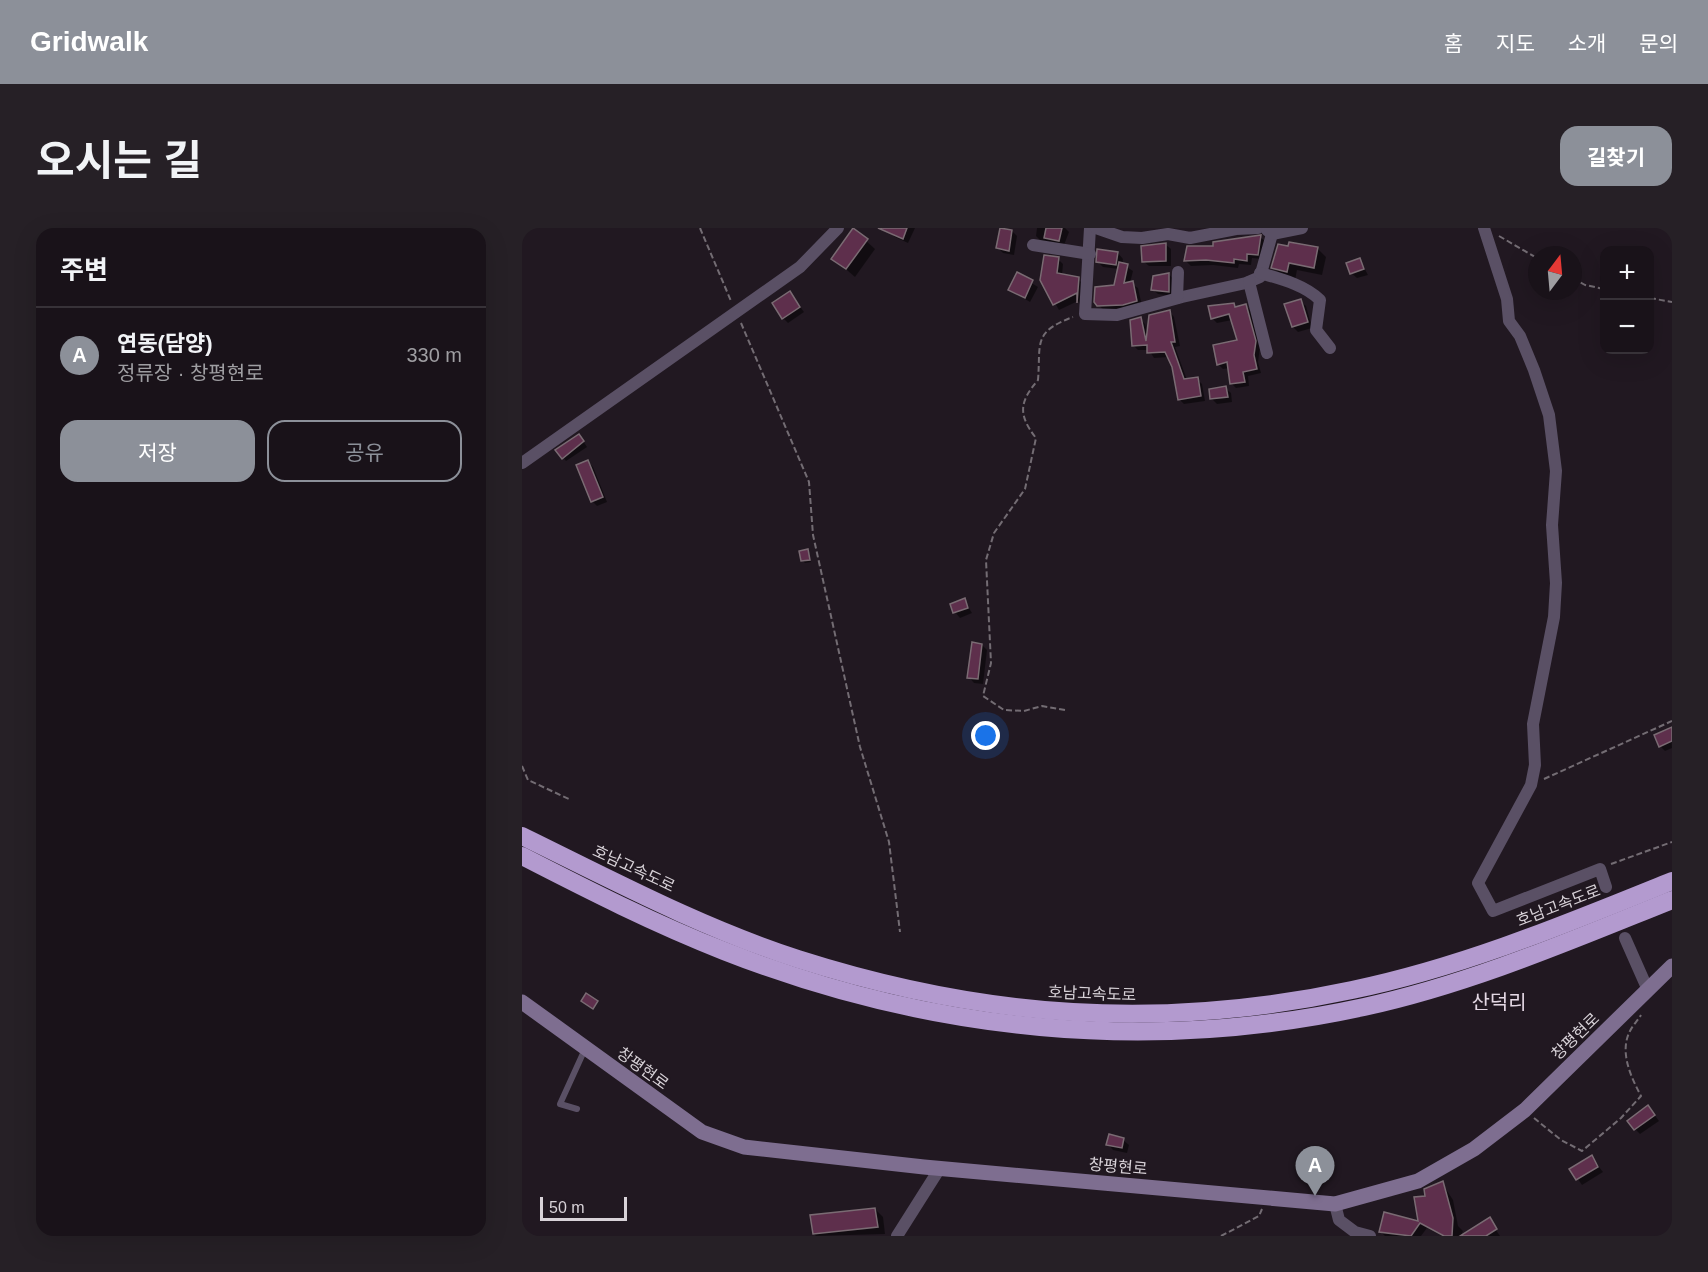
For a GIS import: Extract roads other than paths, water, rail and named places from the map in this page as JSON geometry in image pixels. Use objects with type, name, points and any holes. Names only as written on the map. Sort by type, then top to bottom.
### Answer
[{"type":"highway","name":"호남고속도로","points":[[522,836],[715,927],[796,958],[949,999],[1087,1014],[1153,1014],[1234,1008],[1275,1004],[1353,990],[1437,968],[1526,938],[1672,881]]},
{"type":"highway","points":[[522,856],[662,924],[725,951],[792,974],[948,1016],[1097,1033],[1279,1023],[1366,1006],[1427,990],[1513,962],[1672,900]]},
{"type":"main road","name":"창평현로","points":[[522,1002],[702,1132],[744,1147],[940,1168],[1335,1204],[1418,1181],[1474,1149],[1525,1110],[1672,966]]},
{"type":"street","points":[[522,463],[800,267],[838,228]]},
{"type":"street","points":[[1090,228],[1090,255],[1084,314],[1117,315],[1177,298],[1249,282],[1260,273],[1268,231],[1302,228]]},
{"type":"street","points":[[1096,228],[1122,237],[1142,238],[1168,234],[1190,238],[1236,229],[1258,228]]},
{"type":"street","points":[[1484,228],[1507,299],[1509,321],[1520,336],[1549,415],[1556,471],[1552,525],[1556,583],[1554,617],[1545,650],[1533,724],[1535,765],[1531,785],[1478,883],[1493,911],[1600,869],[1606,887]]},
{"type":"street","points":[[1033,245],[1090,255]]},
{"type":"street","points":[[1177,298],[1178,272]]},
{"type":"street","points":[[1260,273],[1294,284],[1320,300],[1316,330],[1330,348]]},
{"type":"street","points":[[1249,282],[1267,352]]},
{"type":"street","points":[[1625,938],[1648,990]]},
{"type":"street","points":[[897,1236],[940,1168]]},
{"type":"street","points":[[1335,1204],[1339,1220],[1355,1232],[1370,1236]]},
{"type":"lane","points":[[577,1109],[560,1104],[585,1049]]},
{"type":"place","name":"연동(담양)","points":[[1315,1196]]},
{"type":"district","name":"산덕리","points":[[1499,1002]]}]
